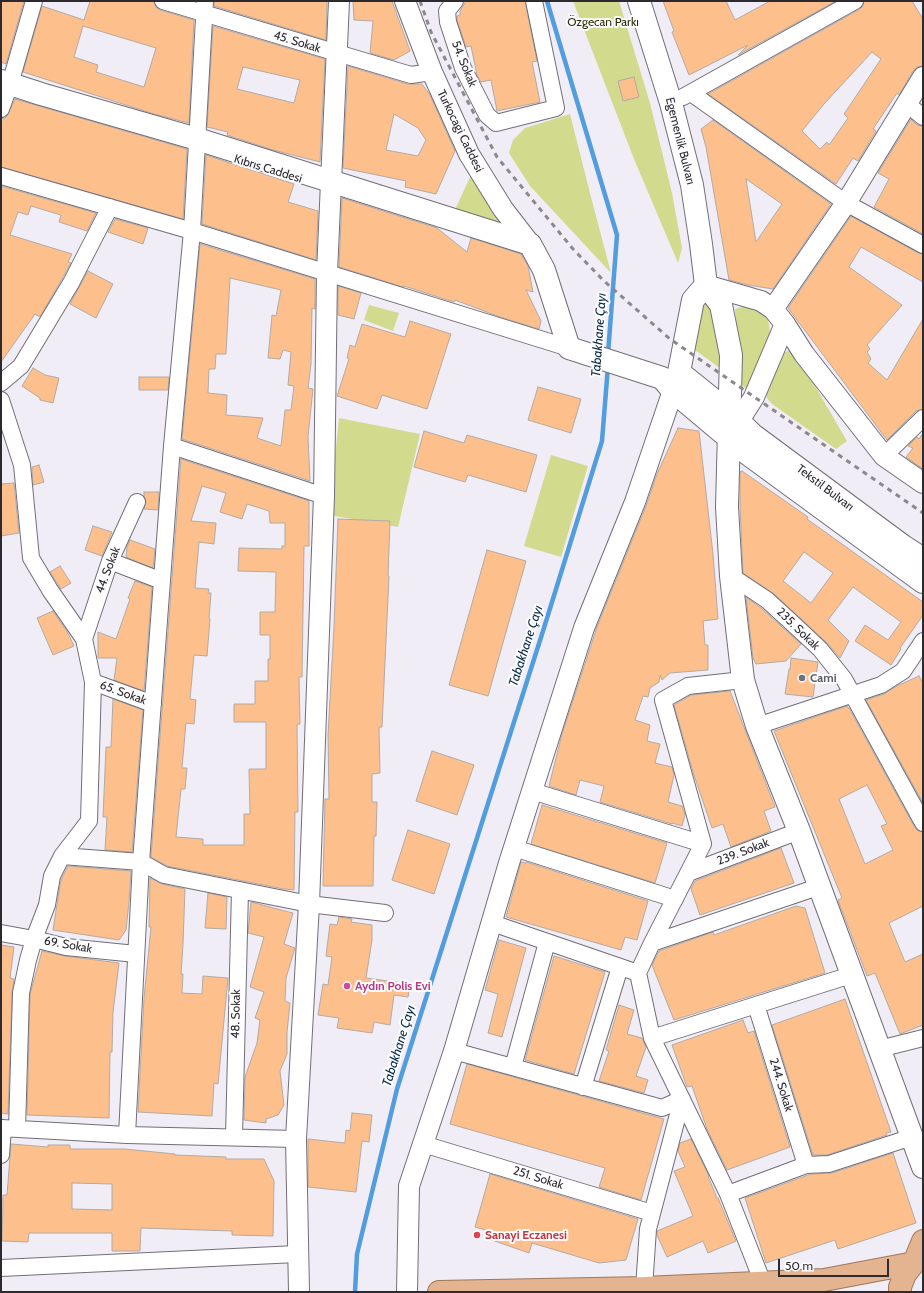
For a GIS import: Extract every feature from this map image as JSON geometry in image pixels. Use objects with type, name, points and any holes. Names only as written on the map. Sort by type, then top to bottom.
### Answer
[{"type":"highway","points":[[900,1292],[900,1287],[905,1274],[918,1260],[923,1241]]},
{"type":"highway","points":[[447,1292],[644,1288],[824,1280],[918,1260]]},
{"type":"main road","name":"Egemenlik Bulvarı","points":[[639,1],[671,103],[692,185],[702,244],[706,285]]},
{"type":"main road","name":"Kıbrıs Caddesi","points":[[4,91],[197,143],[532,247]]},
{"type":"main road","points":[[532,247],[544,270],[579,351],[667,379],[732,424]]},
{"type":"main road","points":[[667,379],[693,300],[706,285],[722,305],[731,355],[732,424],[728,507],[731,576],[743,680],[757,726],[799,831],[818,887],[923,1168]]},
{"type":"main road","name":"Tekstil Bulvarı","points":[[732,424],[766,444],[903,546],[923,559]]},
{"type":"main road","name":"Tekstil Bulvarı","points":[[732,424],[748,454],[923,582]]},
{"type":"street","points":[[4,91],[34,1]]},
{"type":"street","name":"45. Sokak","points":[[163,1],[204,7],[336,53],[411,74],[432,72]]},
{"type":"street","points":[[299,1292],[297,1254],[296,1139],[309,904],[324,496],[327,272],[339,1]]},
{"type":"street","name":"Turkocagi Caddesi","points":[[405,1],[432,72],[469,154],[503,209],[532,247]]},
{"type":"street","name":"54. Sokak","points":[[455,1],[447,11],[448,22],[463,68],[487,115],[496,123],[556,108],[534,1]]},
{"type":"street","points":[[671,103],[855,1]]},
{"type":"street","points":[[126,1134],[141,862],[172,446],[192,231],[204,7]]},
{"type":"street","points":[[732,424],[754,397],[779,316],[923,77]]},
{"type":"street","points":[[691,93],[846,204],[923,245]]},
{"type":"street","points":[[906,103],[923,117]]},
{"type":"street","points":[[1,176],[192,231],[579,351]]},
{"type":"street","points":[[1,383],[22,366],[71,283],[110,207]]},
{"type":"street","points":[[706,285],[760,301],[779,316],[804,354],[884,456],[923,483]]},
{"type":"street","points":[[407,1292],[409,1186],[454,1051],[514,848],[584,628],[635,502],[667,379]]},
{"type":"street","points":[[1,400],[22,465],[31,558],[50,590],[84,639],[93,682],[89,821],[62,856],[52,876],[47,905],[34,939],[21,993],[7,1128],[1,1155]]},
{"type":"street","points":[[884,456],[923,418]]},
{"type":"street","points":[[172,446],[324,496]]},
{"type":"street","name":"44. Sokak","points":[[84,639],[110,561],[137,502]]},
{"type":"street","points":[[110,561],[162,582]]},
{"type":"street","name":"235. Sokak","points":[[731,576],[767,600],[820,649],[844,679],[923,823]]},
{"type":"street","points":[[757,726],[881,685],[904,671],[921,651]]},
{"type":"street","points":[[743,680],[688,686],[662,700],[703,844],[638,973],[652,1038],[728,1194],[763,1283]]},
{"type":"street","name":"65. Sokak","points":[[93,682],[153,704]]},
{"type":"street","points":[[532,791],[703,844]]},
{"type":"street","name":"239. Sokak","points":[[688,873],[799,831]]},
{"type":"street","points":[[514,848],[675,899]]},
{"type":"street","points":[[62,856],[141,862],[164,875],[309,904],[385,913]]},
{"type":"street","points":[[652,943],[818,887]]},
{"type":"street","name":"48. Sokak","points":[[234,1137],[240,890]]},
{"type":"street","points":[[492,923],[638,973]]},
{"type":"street","name":"69. Sokak","points":[[1,933],[66,947],[136,954]]},
{"type":"street","points":[[514,1067],[547,942]]},
{"type":"street","points":[[583,1087],[620,967]]},
{"type":"street","points":[[652,1038],[851,975]]},
{"type":"street","name":"244. Sokak","points":[[756,1005],[806,1165]]},
{"type":"street","points":[[879,1049],[923,1038]]},
{"type":"street","points":[[454,1051],[662,1108],[682,1099]]},
{"type":"street","points":[[644,1288],[648,1229],[682,1099]]},
{"type":"street","points":[[7,1128],[126,1134],[296,1139]]},
{"type":"street","points":[[728,1194],[806,1165],[830,1164],[912,1137]]},
{"type":"street","name":"251. Sokak","points":[[423,1144],[652,1213]]},
{"type":"street","points":[[1,1268],[297,1254]]},
{"type":"green space","name":"Özgecan Parkı","points":[[573,1],[619,1],[650,103],[672,193],[682,248],[678,263],[634,159]]},
{"type":"green space","points":[[570,114],[611,273],[530,186],[509,153],[513,140],[525,128]]},
{"type":"green space","points":[[471,175],[501,223],[453,214]]},
{"type":"green space","points":[[710,303],[714,307],[721,369],[695,350],[699,314],[704,304]]},
{"type":"green space","points":[[369,305],[399,313],[393,331],[364,320]]},
{"type":"green space","points":[[745,306],[767,313],[770,332],[766,357],[749,392],[741,384],[735,309]]},
{"type":"green space","points":[[793,348],[847,441],[836,449],[772,404],[767,398],[765,392],[782,354]]},
{"type":"green space","points":[[339,418],[420,434],[398,527],[329,515]]},
{"type":"green space","points":[[551,455],[588,466],[561,557],[524,546]]},
{"type":"building","points":[[1,1],[24,1],[6,64],[1,62]]},
{"type":"building","points":[[90,1],[154,1],[156,7],[160,10],[194,20],[189,123],[154,114],[23,72],[42,6],[84,20]],"holes":[[[83,26],[156,48],[144,87],[96,72],[98,65],[74,57]]]},
{"type":"building","points":[[214,1],[327,1],[326,40],[214,6]]},
{"type":"building","points":[[353,1],[392,1],[410,51],[394,60],[370,53],[373,21],[354,20]]},
{"type":"building","points":[[466,1],[525,1],[537,61],[532,62],[540,102],[497,111],[491,80],[481,82],[477,75],[471,46],[466,47],[457,20],[457,16],[460,15],[460,11]]},
{"type":"building","points":[[663,1],[726,1],[735,20],[770,1],[836,1],[738,55],[748,45],[689,75],[672,32],[674,31]]},
{"type":"building","points":[[864,1],[912,1],[923,19],[923,66],[917,67],[913,71],[899,95],[897,93],[873,129],[876,131],[858,161],[853,158],[836,184],[708,94],[863,6]],"holes":[[[872,52],[881,59],[844,114],[848,118],[829,145],[827,142],[820,149],[802,131],[824,104]]]},
{"type":"building","points":[[213,26],[325,59],[320,162],[273,150],[227,135],[228,132],[207,127]],"holes":[[[243,67],[300,80],[294,103],[237,89]]]},
{"type":"building","points":[[348,66],[408,84],[422,84],[430,95],[455,151],[436,194],[405,187],[406,181],[343,168]],"holes":[[[394,114],[418,128],[426,140],[418,156],[386,150]]]},
{"type":"building","points":[[634,77],[639,97],[623,101],[618,81]]},
{"type":"building","points":[[15,99],[187,149],[183,219],[1,167],[1,118],[4,119],[7,116]]},
{"type":"building","points":[[911,119],[917,125],[923,126],[923,234],[874,207],[889,179],[878,173]]},
{"type":"building","points":[[713,120],[831,204],[773,289],[729,280],[706,147],[701,129]],"holes":[[[746,179],[782,204],[756,242]]]},
{"type":"building","points":[[206,155],[294,184],[288,202],[318,211],[316,260],[202,224]]},
{"type":"building","points":[[1,186],[96,213],[87,231],[59,222],[61,215],[31,206],[28,215],[18,212],[10,235],[72,254],[68,262],[71,263],[40,317],[35,314],[1,362]]},
{"type":"building","points":[[342,198],[437,228],[467,252],[471,238],[521,254],[528,266],[533,292],[526,290],[541,321],[539,329],[500,317],[455,300],[454,302],[339,267]]},
{"type":"building","points":[[851,216],[918,253],[923,254],[923,282],[861,247],[849,267],[902,305],[867,345],[870,349],[867,352],[871,359],[868,363],[887,380],[923,319],[923,409],[916,411],[887,440],[788,308]]},
{"type":"building","points":[[115,219],[148,228],[143,244],[108,232]]},
{"type":"building","points":[[200,244],[315,279],[315,309],[312,308],[311,364],[308,388],[313,389],[308,436],[310,481],[182,439]],"holes":[[[230,278],[281,290],[276,316],[272,315],[268,358],[280,359],[283,350],[291,352],[288,385],[294,386],[291,410],[285,410],[281,446],[257,438],[263,418],[226,415],[227,395],[208,393],[209,369],[215,369],[216,354],[226,354]]]},
{"type":"building","points":[[88,271],[113,284],[96,318],[70,304]]},
{"type":"building","points":[[338,286],[361,293],[354,319],[338,315]]},
{"type":"building","points":[[410,321],[451,334],[427,409],[382,395],[377,409],[337,396],[349,359],[347,358],[350,345],[355,347],[362,324],[405,337]]},
{"type":"building","points":[[33,368],[45,375],[59,378],[53,403],[40,400],[40,398],[22,386]]},
{"type":"building","points":[[139,377],[169,377],[168,390],[139,390]]},
{"type":"building","points":[[538,387],[581,399],[571,433],[528,420]]},
{"type":"building","points":[[678,428],[699,431],[713,554],[718,619],[703,621],[705,645],[708,645],[708,670],[670,673],[662,680],[660,675],[659,682],[650,688],[648,697],[643,696],[635,720],[650,725],[647,741],[660,744],[655,763],[672,767],[674,775],[668,802],[682,806],[685,815],[682,826],[600,802],[604,786],[580,780],[576,795],[549,786],[562,734],[597,627],[646,506],[657,474]]},
{"type":"building","points":[[424,431],[464,443],[467,435],[537,455],[526,492],[468,475],[465,482],[414,467]]},
{"type":"building","points":[[923,433],[923,469],[906,457],[913,448],[908,446],[917,437],[919,439]]},
{"type":"building","points":[[181,459],[309,501],[309,546],[304,546],[302,677],[299,677],[300,724],[297,724],[298,812],[295,812],[294,890],[167,866],[151,857]],"holes":[[[202,486],[226,493],[220,512],[242,519],[247,504],[269,511],[270,523],[285,523],[285,546],[282,546],[282,549],[239,548],[238,571],[276,572],[275,612],[260,612],[260,635],[270,635],[268,681],[255,681],[255,704],[234,704],[234,722],[266,722],[266,769],[249,769],[250,814],[244,814],[244,845],[203,845],[203,839],[176,837],[181,789],[185,789],[187,768],[182,768],[186,723],[194,724],[196,700],[190,699],[194,655],[207,656],[210,619],[211,593],[208,593],[209,589],[195,588],[199,542],[214,544],[216,523],[191,521]]]},
{"type":"building","points":[[39,465],[44,482],[33,485],[32,467]]},
{"type":"building","points":[[742,471],[808,517],[807,519],[923,602],[923,615],[900,648],[901,649],[891,665],[855,641],[865,625],[888,640],[901,622],[853,587],[828,620],[849,641],[840,658],[826,642],[773,593],[743,573],[740,472]],"holes":[[[804,552],[833,573],[811,603],[783,581]]]},
{"type":"building","points":[[14,483],[19,533],[1,536],[1,484]]},
{"type":"building","points":[[144,492],[159,492],[158,510],[144,509],[146,502]]},
{"type":"building","points":[[338,519],[390,521],[382,727],[379,727],[380,773],[372,774],[372,802],[377,802],[376,836],[374,836],[373,886],[323,886],[325,799],[329,799],[328,735]]},
{"type":"building","points":[[93,526],[112,532],[102,556],[85,550]]},
{"type":"building","points":[[130,540],[155,549],[153,568],[126,557],[127,547]]},
{"type":"building","points":[[487,550],[526,561],[488,696],[449,685]]},
{"type":"building","points":[[60,566],[71,583],[61,589],[50,572]]},
{"type":"building","points":[[135,581],[152,587],[144,691],[114,680],[117,658],[98,658],[98,632],[116,639],[130,599],[128,598]]},
{"type":"building","points":[[746,597],[761,608],[801,644],[786,661],[756,664],[753,658]]},
{"type":"building","points":[[53,611],[68,633],[74,646],[53,655],[37,618]]},
{"type":"building","name":"Cami","points":[[791,658],[818,662],[813,697],[785,694]]},
{"type":"building","points":[[919,676],[923,683],[923,803],[866,700],[884,694]]},
{"type":"building","points":[[730,691],[775,807],[764,811],[771,831],[731,847],[723,824],[712,828],[693,772],[674,705],[691,695]]},
{"type":"building","points":[[113,699],[143,710],[132,852],[105,850],[107,817],[103,817],[106,747],[111,747]]},
{"type":"building","points":[[847,706],[915,828],[918,831],[923,832],[923,906],[889,923],[905,962],[923,954],[923,1025],[900,1034],[875,973],[867,976],[838,900],[842,898],[774,731]],"holes":[[[867,785],[887,824],[881,826],[893,850],[865,864],[839,799]]]},
{"type":"building","points":[[432,751],[474,765],[457,815],[416,801]]},
{"type":"building","points":[[542,805],[667,843],[655,883],[531,844]]},
{"type":"building","points":[[408,830],[450,844],[434,894],[392,880]]},
{"type":"building","points":[[781,848],[794,883],[700,915],[691,889],[695,881]]},
{"type":"building","points":[[521,862],[526,862],[648,901],[637,940],[625,937],[621,950],[506,917]]},
{"type":"building","points":[[68,866],[131,871],[126,930],[119,940],[53,930],[60,885]]},
{"type":"building","points":[[150,878],[162,884],[185,889],[181,974],[183,974],[182,993],[202,994],[203,976],[228,978],[218,1084],[214,1083],[212,1116],[138,1112],[144,998],[151,927],[149,927]]},
{"type":"building","points":[[208,893],[227,897],[226,929],[205,928]]},
{"type":"building","points":[[251,902],[293,913],[284,944],[295,948],[286,978],[285,1001],[290,1003],[287,1032],[287,1054],[280,1071],[284,1105],[278,1115],[266,1119],[266,1123],[244,1120],[245,1077],[257,1043],[260,1020],[255,1018],[264,992],[250,987],[264,937],[248,933]]},
{"type":"building","points":[[796,906],[805,908],[825,973],[674,1020],[652,965],[659,951],[713,932],[714,935]]},
{"type":"building","points":[[339,917],[352,919],[351,922],[372,925],[372,940],[366,978],[410,984],[408,997],[394,995],[390,1025],[374,1022],[372,1033],[337,1028],[339,1018],[318,1015],[323,984],[328,985],[332,957],[326,956],[330,924],[337,925]]},
{"type":"building","points":[[499,940],[526,948],[502,1037],[488,1033],[498,994],[485,990]]},
{"type":"building","points":[[1,945],[14,947],[10,978],[14,979],[12,993],[8,1114],[1,1113]]},
{"type":"building","points":[[42,951],[65,956],[119,963],[113,1012],[112,1052],[110,1052],[109,1118],[27,1115],[30,994]]},
{"type":"building","points":[[554,956],[605,972],[574,1074],[525,1060]]},
{"type":"building","points":[[845,999],[891,1132],[886,1133],[887,1135],[827,1155],[813,1155],[772,1025]]},
{"type":"building","points":[[619,1005],[634,1010],[627,1034],[642,1038],[646,1047],[636,1076],[648,1080],[644,1093],[599,1081],[609,1051],[606,1050]]},
{"type":"building","points":[[743,1020],[748,1033],[754,1031],[790,1147],[727,1170],[707,1129],[692,1086],[687,1087],[672,1045]]},
{"type":"building","points":[[467,1064],[664,1119],[641,1200],[599,1187],[605,1168],[450,1124]]},
{"type":"building","points":[[352,1113],[372,1115],[369,1142],[362,1141],[356,1192],[308,1187],[308,1139],[345,1143],[346,1130],[350,1131]]},
{"type":"building","points":[[691,1139],[709,1176],[736,1241],[708,1253],[703,1241],[667,1257],[657,1235],[657,1231],[693,1216],[674,1171],[685,1167],[678,1151],[680,1143]]},
{"type":"building","points":[[11,1144],[48,1147],[48,1145],[70,1145],[70,1149],[125,1149],[175,1155],[226,1157],[226,1159],[264,1159],[274,1181],[273,1236],[232,1235],[232,1231],[141,1228],[140,1251],[112,1251],[112,1233],[29,1233],[28,1242],[2,1241],[3,1195],[7,1195]],"holes":[[[72,1183],[112,1184],[112,1210],[72,1209]]]},
{"type":"building","points":[[893,1153],[916,1223],[838,1249],[835,1240],[766,1263],[745,1198],[811,1174],[832,1173]]},
{"type":"building","points":[[490,1174],[638,1219],[626,1260],[599,1263],[532,1243],[529,1253],[486,1238],[489,1231],[475,1227]]},
{"type":"waterway","name":"Tabakhane Çayı","points":[[547,1],[617,235],[608,354]]},
{"type":"waterway","name":"Tabakhane Çayı","points":[[355,1292],[357,1254],[397,1089],[602,441],[608,366]]},
{"type":"railway","points":[[420,1],[431,32],[497,157],[573,249],[604,281],[670,339],[923,513]]},
{"type":"place","name":"Cami","points":[[802,678]]},
{"type":"place","name":"Aydın Polis Evi","points":[[347,986]]},
{"type":"place","name":"Sanayi Eczanesi","points":[[477,1235]]}]
